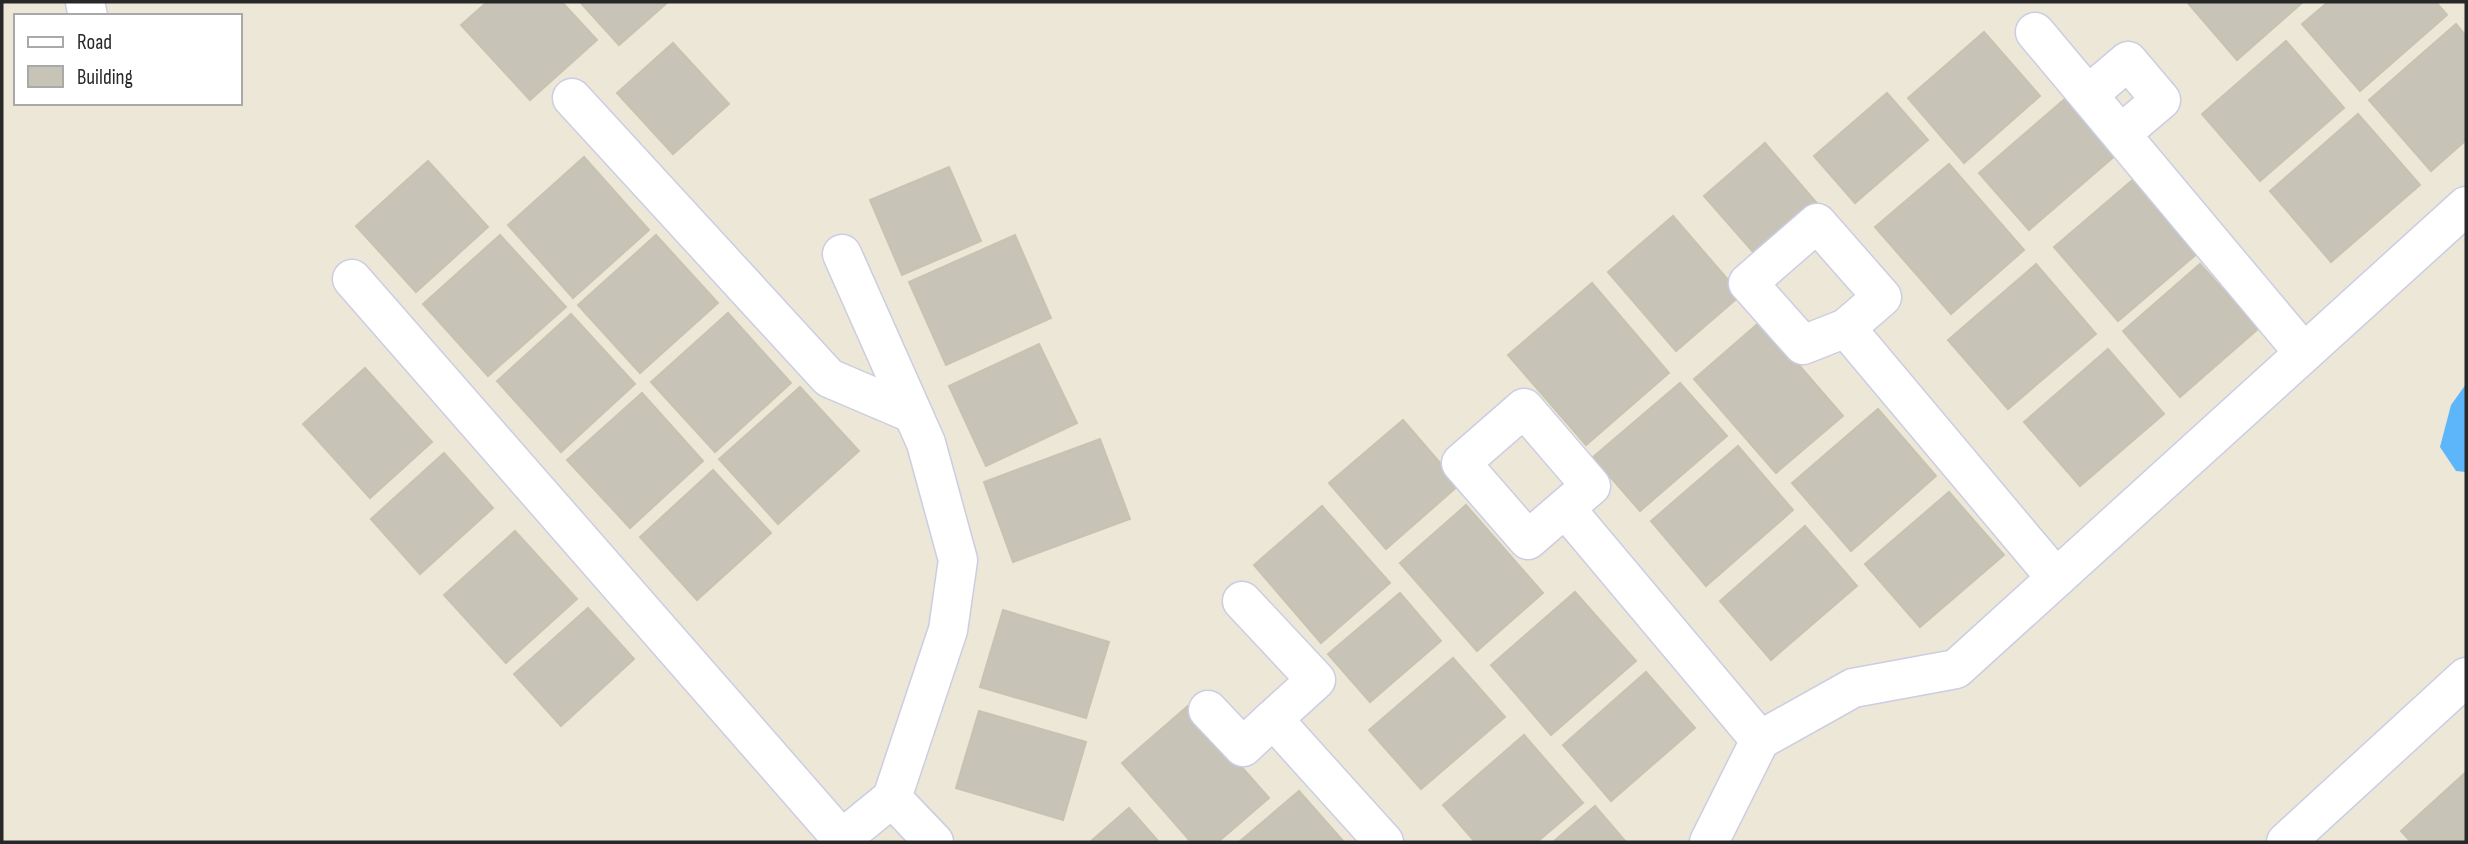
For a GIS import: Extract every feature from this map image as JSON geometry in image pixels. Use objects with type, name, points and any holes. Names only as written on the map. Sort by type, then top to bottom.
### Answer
[{"type":"street","points":[[2035,32],[2304,354]]},
{"type":"street","points":[[2089,94],[2127,61],[2161,100],[2122,133]]},
{"type":"street","points":[[572,98],[829,378],[911,413]]},
{"type":"street","points":[[1709,842],[1760,740],[1853,688],[1956,669],[2466,206]]},
{"type":"street","points":[[352,279],[840,840],[892,798],[948,630],[958,561],[926,443],[842,254]]},
{"type":"street","points":[[1846,328],[2056,578]]},
{"type":"street","points":[[1565,508],[1760,740]]},
{"type":"street","points":[[1208,710],[1243,747],[1316,680],[1242,601]]},
{"type":"street","points":[[2302,837],[2466,677]]},
{"type":"street","points":[[1273,719],[1384,842]]},
{"type":"street","points":[[892,798],[934,842]]},
{"type":"water","points":[[2466,384],[2466,472],[2456,471],[2440,447],[2451,405]]},
{"type":"building","points":[[487,2],[562,2],[597,40],[530,100],[461,25]]},
{"type":"building","points":[[580,2],[668,2],[619,45]]},
{"type":"building","points":[[2187,2],[2303,2],[2237,60]]},
{"type":"building","points":[[2328,2],[2436,2],[2447,15],[2360,91],[2302,24]]},
{"type":"building","points":[[2456,24],[2466,36],[2466,140],[2431,171],[2369,100]]},
{"type":"building","points":[[1984,32],[2040,96],[1964,163],[1908,98]]},
{"type":"building","points":[[2286,41],[2344,108],[2260,181],[2202,114]]},
{"type":"building","points":[[673,43],[729,104],[673,154],[617,93]]},
{"type":"building","points":[[1887,93],[1928,140],[1855,203],[1814,156]]},
{"type":"building","points":[[2066,98],[2116,155],[2029,230],[1979,173]]},
{"type":"building","points":[[2358,114],[2420,185],[2331,262],[2270,191]]},
{"type":"building","points":[[1765,143],[1821,208],[1761,261],[1704,196]]},
{"type":"building","points":[[584,157],[649,230],[573,298],[508,225]]},
{"type":"building","points":[[428,161],[488,227],[416,292],[356,226]]},
{"type":"building","points":[[1949,164],[2024,250],[1951,314],[1875,227]]},
{"type":"building","points":[[949,167],[981,241],[902,275],[870,200]]},
{"type":"building","points":[[2135,178],[2199,252],[2118,321],[2054,247]]},
{"type":"building","points":[[1673,216],[1741,295],[1676,351],[1608,272]]},
{"type":"building","points":[[500,235],[566,307],[488,376],[423,304]]},
{"type":"building","points":[[656,235],[718,303],[640,373],[578,305]]},
{"type":"building","points":[[1015,235],[1051,318],[946,365],[909,282]]},
{"type":"building","points":[[2036,264],[2096,334],[2008,409],[1948,340]]},
{"type":"building","points":[[2200,264],[2258,329],[2180,397],[2123,331]]},
{"type":"building","points":[[1592,283],[1669,373],[1586,445],[1508,355]]},
{"type":"building","points":[[728,313],[791,383],[715,452],[651,382]]},
{"type":"building","points":[[571,314],[635,384],[561,452],[497,381]]},
{"type":"building","points":[[1761,321],[1843,416],[1776,473],[1694,379]]},
{"type":"building","points":[[1039,344],[1077,423],[986,466],[949,386]]},
{"type":"building","points":[[2108,349],[2164,414],[2080,486],[2024,422]]},
{"type":"building","points":[[365,368],[432,442],[370,498],[303,424]]},
{"type":"building","points":[[1680,383],[1727,436],[1640,511],[1593,457]]},
{"type":"building","points":[[800,387],[859,451],[778,524],[719,459]]},
{"type":"building","points":[[642,393],[703,461],[630,528],[567,460]]},
{"type":"building","points":[[1878,409],[1936,476],[1851,551],[1792,483]]},
{"type":"building","points":[[1403,420],[1459,485],[1386,549],[1329,483]]},
{"type":"building","points":[[1100,439],[1130,519],[1013,562],[984,482]]},
{"type":"building","points":[[1738,446],[1793,510],[1706,586],[1651,521]]},
{"type":"building","points":[[444,453],[493,508],[420,574],[371,519]]},
{"type":"building","points":[[713,470],[771,533],[697,600],[640,537]]},
{"type":"building","points":[[1949,492],[2004,555],[1920,627],[1865,564]]},
{"type":"building","points":[[1466,505],[1543,593],[1477,651],[1400,563]]},
{"type":"building","points":[[1322,506],[1390,583],[1321,643],[1254,565]]},
{"type":"building","points":[[1805,526],[1857,586],[1771,660],[1720,601]]},
{"type":"building","points":[[515,531],[577,599],[506,663],[444,595]]},
{"type":"building","points":[[1575,592],[1636,661],[1551,735],[1491,665]]},
{"type":"building","points":[[1400,593],[1441,641],[1370,702],[1328,654]]},
{"type":"building","points":[[588,608],[634,659],[561,726],[514,674]]},
{"type":"building","points":[[1003,610],[1109,642],[1086,718],[980,687]]},
{"type":"building","points":[[1453,658],[1505,717],[1421,789],[1369,730]]},
{"type":"building","points":[[1646,672],[1695,728],[1611,801],[1563,745]]},
{"type":"building","points":[[1188,706],[1269,798],[1218,842],[1191,842],[1122,763]]},
{"type":"building","points":[[979,711],[1086,742],[1063,820],[956,788]]},
{"type":"building","points":[[1524,735],[1583,803],[1537,842],[1475,842],[1443,805]]},
{"type":"building","points":[[2466,772],[2466,842],[2411,842],[2401,831]]},
{"type":"building","points":[[1299,791],[1344,842],[1239,842]]},
{"type":"building","points":[[1595,806],[1626,842],[1553,842]]},
{"type":"building","points":[[1129,808],[1159,842],[1090,842]]}]
